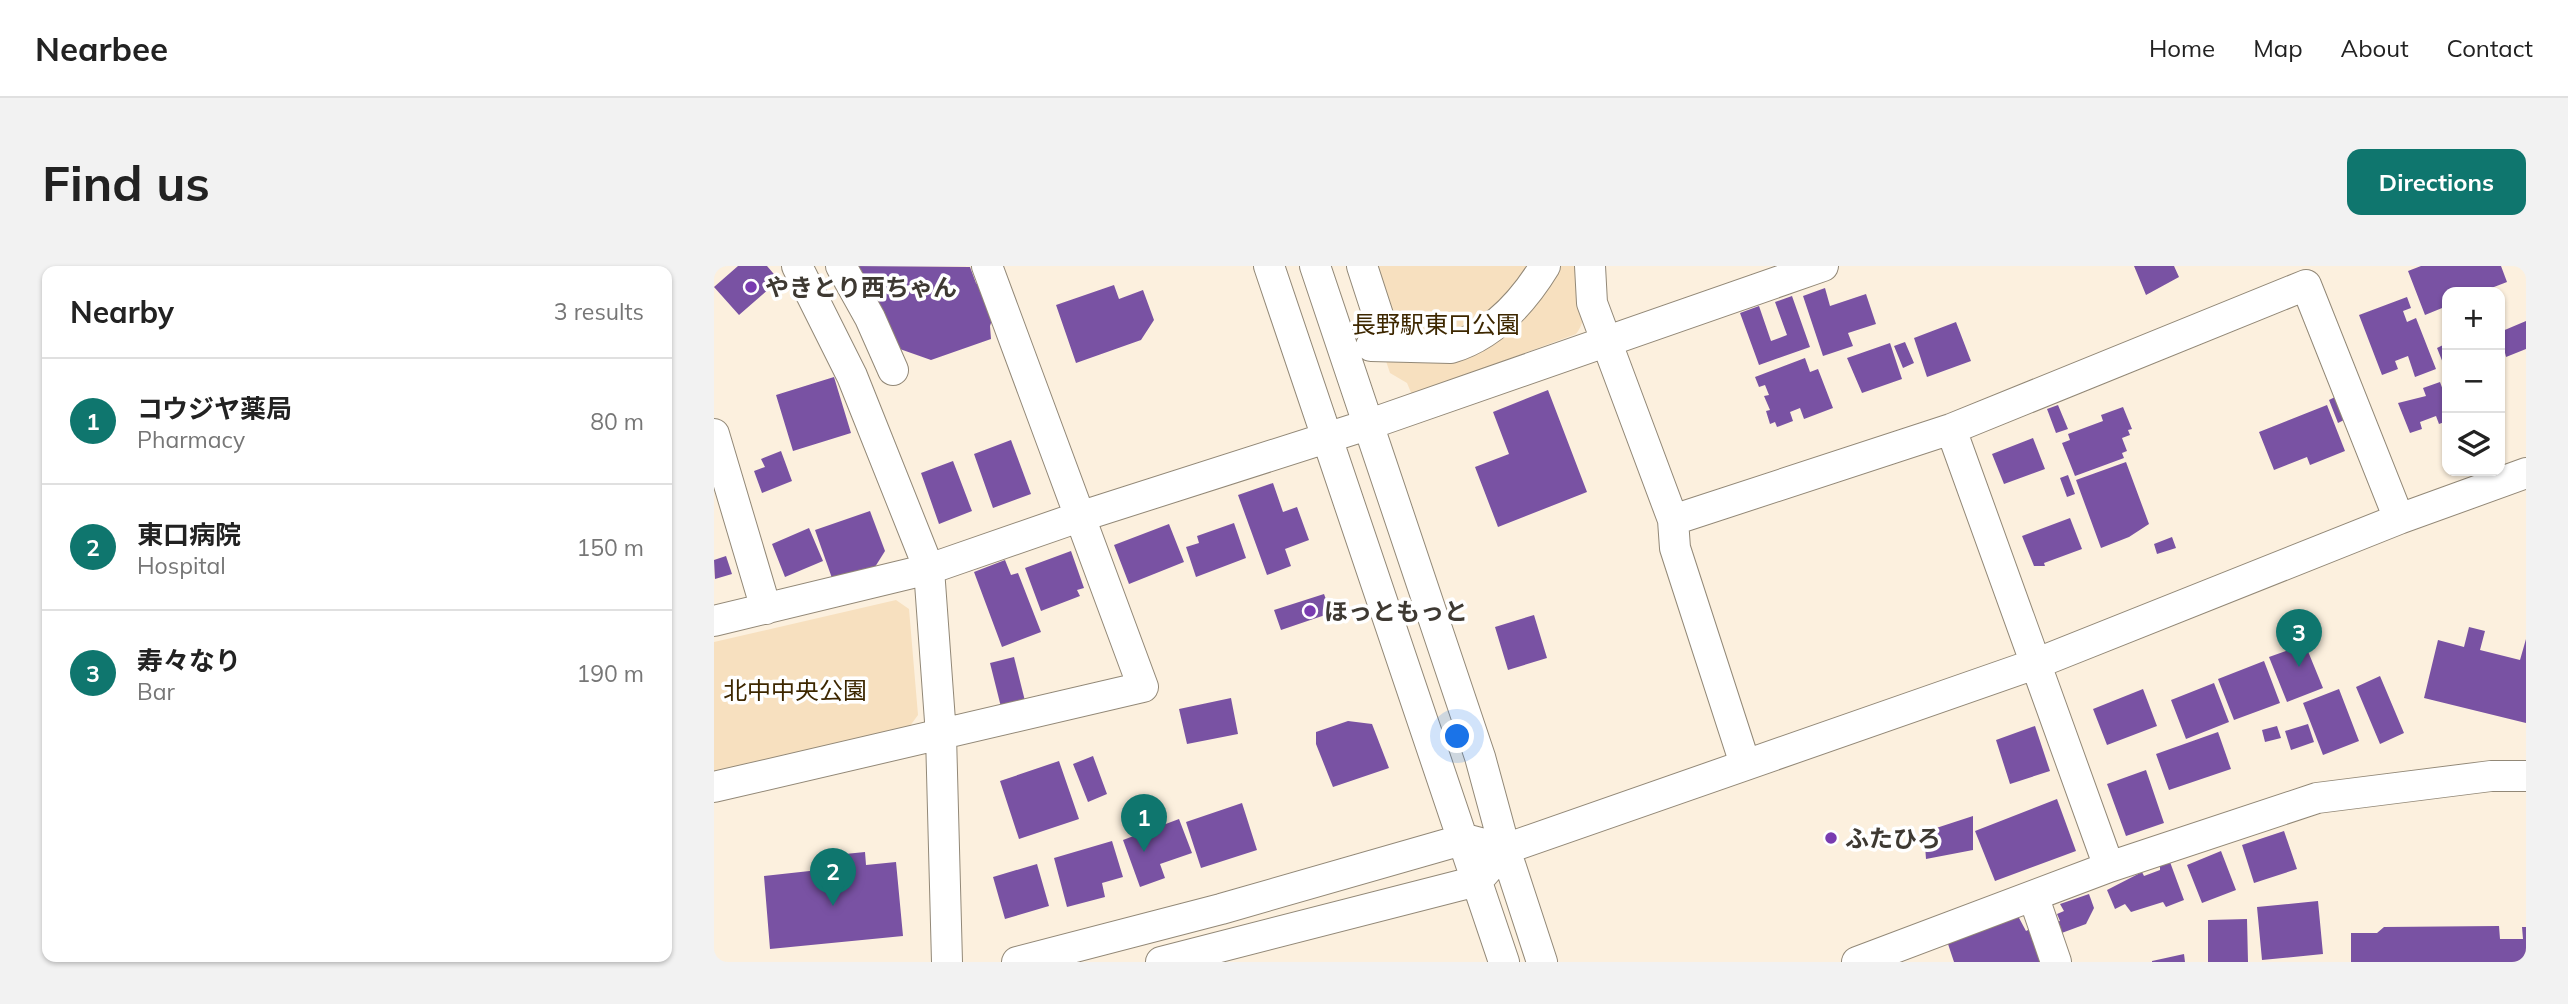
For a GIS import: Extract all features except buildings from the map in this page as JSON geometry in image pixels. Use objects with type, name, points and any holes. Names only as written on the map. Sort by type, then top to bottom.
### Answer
[{"type":"street","points":[[797,266],[852,376],[929,569],[941,735],[947,962]]},
{"type":"street","points":[[841,266],[870,318],[893,370]]},
{"type":"street","points":[[714,787],[1143,687],[986,266]]},
{"type":"street","points":[[1269,266],[1465,839],[1476,881],[1504,962]]},
{"type":"street","points":[[1315,266],[1480,757],[1505,849],[1542,962]]},
{"type":"street","points":[[1362,266],[1379,346],[1451,348],[1463,345],[1522,302],[1545,266]]},
{"type":"street","points":[[1590,266],[1592,303],[1673,520],[1675,548],[1745,764]]},
{"type":"street","points":[[714,621],[929,569],[1079,517],[1367,425],[1823,266]]},
{"type":"street","points":[[1673,520],[1951,429],[2303,276],[2399,519]]},
{"type":"street","points":[[1951,429],[2109,867]]},
{"type":"street","points":[[714,435],[766,610]]},
{"type":"street","points":[[1161,962],[1241,953],[1476,881],[1505,849],[2035,664],[2399,519],[2526,472]]},
{"type":"street","points":[[1857,962],[2034,898],[2109,867],[2317,798],[2491,776],[2526,776]]},
{"type":"street","points":[[1017,962],[1221,909],[1465,839],[1505,849]]},
{"type":"street","points":[[2034,898],[2056,962]]},
{"type":"green space","name":"長野駅東口公園","points":[[1354,266],[1580,266],[1585,310],[1576,334],[1412,395],[1407,383],[1390,373]]},
{"type":"green space","name":"北中中央公園","points":[[896,600],[909,609],[918,715],[907,730],[714,777],[714,642]]},
{"type":"place","name":"やきとり西ちゃん","points":[[751,287]]},
{"type":"place","name":"ほっともっと","points":[[1310,611]]},
{"type":"place","name":"寿々なり","points":[[2299,667]]},
{"type":"place","name":"ふたひろ","points":[[1831,838]]},
{"type":"place","name":"コウジヤ薬局","points":[[1144,852]]},
{"type":"place","name":"東口病院","points":[[833,906]]}]
